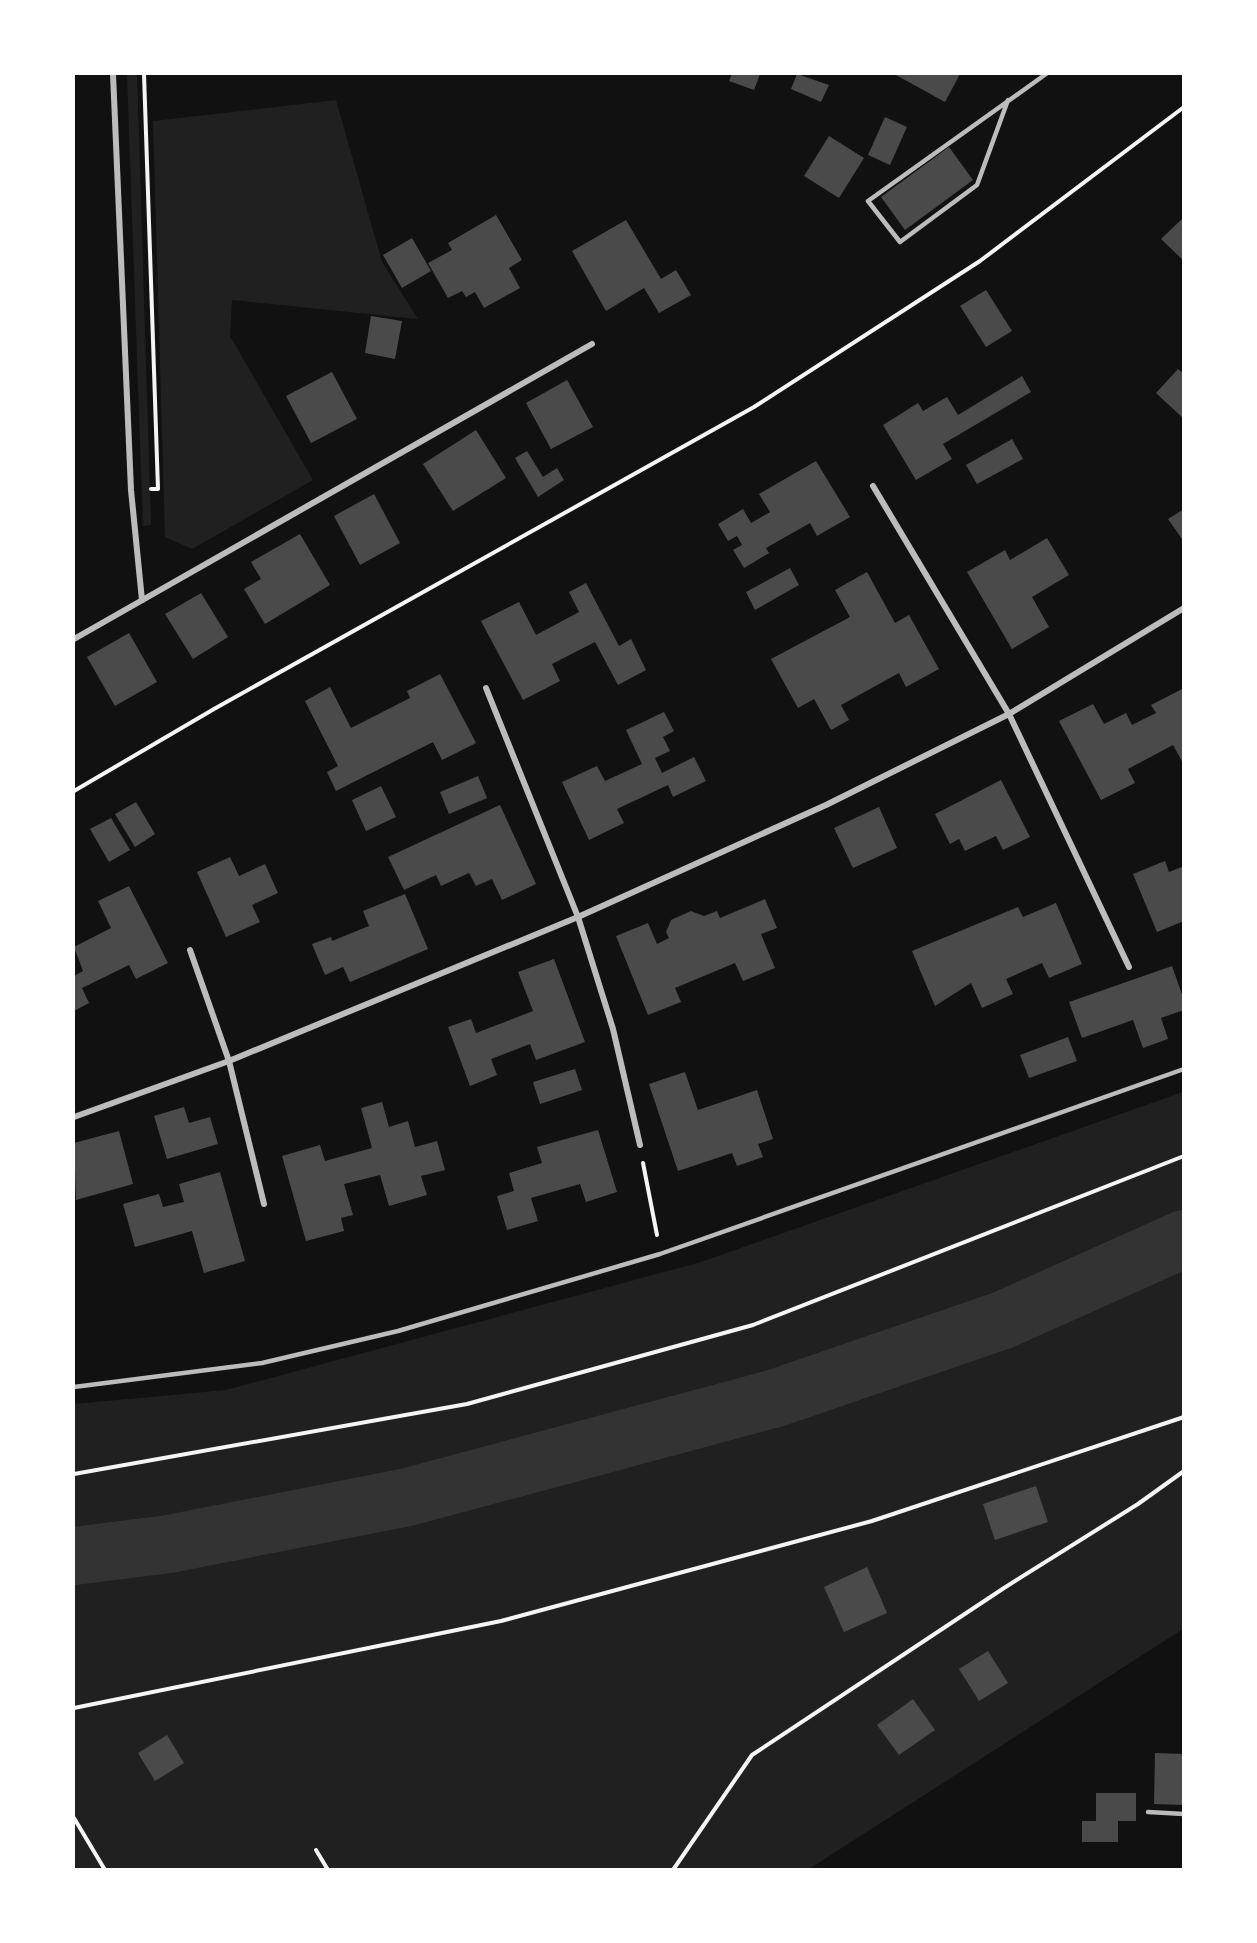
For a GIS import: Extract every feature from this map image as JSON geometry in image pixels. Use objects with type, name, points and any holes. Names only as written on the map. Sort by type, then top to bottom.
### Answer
[{"type":"street","points":[[113,74],[131,490],[142,600]]},
{"type":"street","points":[[74,639],[592,344]]},
{"type":"street","points":[[873,486],[1009,714],[1129,967]]},
{"type":"street","points":[[74,1117],[229,1061],[579,917],[826,804],[1009,714],[1184,608]]},
{"type":"street","points":[[486,687],[579,917],[613,1029],[640,1145]]},
{"type":"street","points":[[190,950],[229,1061],[264,1204]]},
{"type":"lane","points":[[1008,100],[977,185],[900,242],[868,201],[1008,100],[1046,74]]},
{"type":"lane","points":[[74,1387],[262,1363],[398,1331],[660,1254],[1184,1069]]},
{"type":"lane","points":[[1148,1812],[1184,1814]]},
{"type":"path","points":[[131,490],[158,489],[144,74]]},
{"type":"path","points":[[74,791],[214,709],[754,407],[980,261],[1184,107]]},
{"type":"path","points":[[640,1145],[660,1254]]},
{"type":"path","points":[[74,1474],[468,1404],[753,1325],[1184,1156]]},
{"type":"path","points":[[74,1708],[501,1621],[872,1521],[1184,1417]]},
{"type":"path","points":[[673,1869],[752,1755],[1004,1588],[1138,1504],[1184,1471]]},
{"type":"path","points":[[74,1818],[105,1869]]},
{"type":"path","points":[[316,1850],[327,1869]]},
{"type":"shaded area","points":[[127,74],[137,74],[151,525],[143,526]]},
{"type":"shaded area","points":[[336,100],[382,262],[418,319],[232,300],[230,336],[313,480],[192,549],[165,537],[153,121]]},
{"type":"shaded area","points":[[1183,1092],[1183,1629],[809,1869],[74,1870],[74,1404],[226,1390],[701,1262]]},
{"type":"building","points":[[732,74],[760,74],[754,90],[729,81]]},
{"type":"building","points":[[797,74],[829,85],[821,102],[791,89]]},
{"type":"building","points":[[894,74],[960,74],[945,102]]},
{"type":"building","points":[[885,117],[907,127],[890,165],[868,155]]},
{"type":"building","points":[[829,136],[864,158],[839,198],[804,176]]},
{"type":"building","points":[[949,147],[973,180],[905,230],[881,197]]},
{"type":"building","points":[[496,215],[522,260],[509,268],[520,288],[484,308],[475,292],[466,297],[462,291],[448,298],[428,263],[452,250],[448,243]]},
{"type":"building","points":[[1184,217],[1184,261],[1161,239]]},
{"type":"building","points":[[626,220],[661,279],[676,270],[691,295],[659,313],[644,288],[606,311],[572,251]]},
{"type":"building","points":[[412,238],[431,271],[402,288],[383,255]]},
{"type":"building","points":[[986,290],[1012,331],[986,347],[960,306]]},
{"type":"building","points":[[371,316],[402,321],[395,359],[365,353]]},
{"type":"building","points":[[1178,369],[1184,374],[1184,419],[1156,393]]},
{"type":"building","points":[[332,372],[357,419],[311,443],[286,396]]},
{"type":"building","points":[[1022,376],[1031,392],[943,444],[952,459],[916,480],[883,425],[918,403],[923,411],[947,397],[958,415]]},
{"type":"building","points":[[567,380],[593,427],[551,449],[526,403]]},
{"type":"building","points":[[476,430],[506,478],[453,511],[423,464]]},
{"type":"building","points":[[1012,439],[1023,459],[977,484],[966,465]]},
{"type":"building","points":[[527,451],[543,477],[557,468],[564,480],[538,497],[515,458]]},
{"type":"building","points":[[816,461],[850,517],[817,536],[810,523],[766,548],[769,553],[744,568],[733,550],[742,545],[737,536],[728,541],[718,524],[743,509],[751,523],[770,512],[759,494]]},
{"type":"building","points":[[374,494],[400,543],[360,565],[334,516]]},
{"type":"building","points":[[1184,509],[1184,542],[1168,519]]},
{"type":"building","points":[[300,534],[330,585],[265,624],[244,589],[261,579],[251,562]]},
{"type":"building","points":[[1047,538],[1069,575],[1032,597],[1049,627],[1012,649],[967,572],[1005,550],[1010,560]]},
{"type":"building","points":[[790,568],[799,585],[755,610],[746,592]]},
{"type":"building","points":[[867,572],[895,623],[909,615],[939,669],[906,687],[899,673],[841,705],[849,720],[831,730],[814,699],[798,708],[771,659],[850,617],[835,590]]},
{"type":"building","points":[[586,583],[619,646],[631,639],[646,670],[618,685],[595,642],[552,664],[560,681],[523,700],[481,621],[519,602],[536,635],[579,612],[569,592]]},
{"type":"building","points":[[201,593],[228,637],[193,659],[165,614]]},
{"type":"building","points":[[129,633],[157,682],[115,706],[87,657]]},
{"type":"building","points":[[440,674],[476,743],[442,760],[433,742],[336,791],[327,772],[338,766],[305,701],[330,687],[351,728],[410,698],[407,691]]},
{"type":"building","points":[[1184,688],[1184,765],[1173,745],[1128,769],[1135,783],[1101,800],[1059,721],[1093,704],[1104,724],[1126,713],[1132,725],[1156,713],[1151,705]]},
{"type":"building","points":[[664,712],[674,731],[663,737],[670,751],[655,758],[662,773],[694,757],[706,781],[673,797],[668,785],[617,809],[624,823],[589,840],[562,782],[597,766],[605,781],[642,764],[626,730]]},
{"type":"building","points":[[478,776],[487,798],[449,814],[440,792]]},
{"type":"building","points":[[1001,780],[1030,837],[1003,850],[996,836],[965,851],[959,839],[950,844],[935,814]]},
{"type":"building","points":[[381,786],[396,817],[366,831],[352,800]]},
{"type":"building","points":[[136,802],[155,834],[135,847],[115,814]]},
{"type":"building","points":[[500,805],[536,884],[502,900],[492,879],[476,886],[469,873],[441,886],[436,875],[404,890],[388,857]]},
{"type":"building","points":[[879,807],[897,848],[853,868],[834,828]]},
{"type":"building","points":[[111,818],[130,850],[109,862],[90,829]]},
{"type":"building","points":[[230,857],[239,876],[265,864],[278,893],[252,905],[260,922],[226,937],[197,872]]},
{"type":"building","points":[[1165,861],[1169,872],[1184,866],[1184,921],[1157,932],[1133,874]]},
{"type":"building","points":[[129,886],[168,963],[136,979],[129,965],[82,988],[89,1003],[74,1011],[74,976],[83,971],[74,947],[111,928],[98,901]]},
{"type":"building","points":[[405,894],[428,949],[350,982],[343,967],[325,975],[312,944],[331,937],[332,941],[369,926],[363,911]]},
{"type":"building","points":[[765,899],[777,928],[761,934],[775,968],[743,981],[735,963],[675,988],[681,1002],[648,1015],[616,936],[648,923],[657,944],[669,938],[666,932],[671,920],[691,911],[704,916],[717,911],[720,918]]},
{"type":"building","points":[[1056,903],[1082,964],[1049,978],[1042,963],[1006,979],[1013,994],[982,1008],[971,983],[935,1006],[912,951],[1018,907],[1023,917]]},
{"type":"building","points":[[554,959],[585,1042],[536,1060],[530,1044],[491,1059],[497,1075],[470,1086],[448,1027],[471,1019],[476,1033],[533,1011],[518,972]]},
{"type":"building","points":[[1172,966],[1184,1000],[1184,1010],[1161,1018],[1168,1039],[1143,1048],[1133,1020],[1082,1038],[1069,1002]]},
{"type":"building","points":[[1068,1037],[1077,1061],[1029,1078],[1020,1055]]},
{"type":"building","points":[[575,1069],[582,1090],[540,1104],[533,1082]]},
{"type":"building","points":[[685,1072],[698,1110],[757,1090],[773,1139],[758,1144],[763,1157],[737,1166],[732,1153],[678,1171],[649,1084]]},
{"type":"building","points":[[382,1102],[389,1127],[408,1121],[415,1147],[437,1141],[445,1170],[421,1176],[427,1195],[389,1206],[380,1175],[344,1184],[353,1215],[341,1218],[344,1231],[306,1241],[282,1156],[320,1145],[325,1161],[372,1148],[361,1108]]},
{"type":"building","points":[[184,1107],[189,1123],[210,1117],[218,1144],[167,1159],[154,1116]]},
{"type":"building","points":[[598,1130],[617,1192],[586,1202],[580,1184],[531,1198],[538,1221],[507,1230],[497,1196],[514,1191],[509,1173],[542,1163],[537,1147]]},
{"type":"building","points":[[119,1131],[133,1184],[76,1200],[74,1143]]},
{"type":"building","points":[[220,1172],[245,1261],[204,1273],[192,1231],[135,1247],[123,1204],[159,1194],[163,1207],[184,1202],[179,1184]]},
{"type":"building","points":[[1036,1486],[1048,1522],[995,1540],[983,1504]]},
{"type":"building","points":[[867,1567],[887,1613],[844,1632],[824,1587]]},
{"type":"building","points":[[988,1651],[1008,1683],[979,1701],[959,1669]]},
{"type":"building","points":[[913,1699],[935,1730],[899,1755],[877,1725]]},
{"type":"building","points":[[167,1735],[184,1763],[155,1781],[138,1753]]},
{"type":"building","points":[[1155,1753],[1184,1754],[1184,1805],[1154,1804]]},
{"type":"building","points":[[1096,1793],[1136,1793],[1136,1821],[1118,1821],[1118,1842],[1082,1842],[1082,1821],[1096,1821]]},
{"type":"waterway","points":[[74,1556],[169,1544],[408,1497],[776,1398],[1003,1320],[1184,1239]]}]
